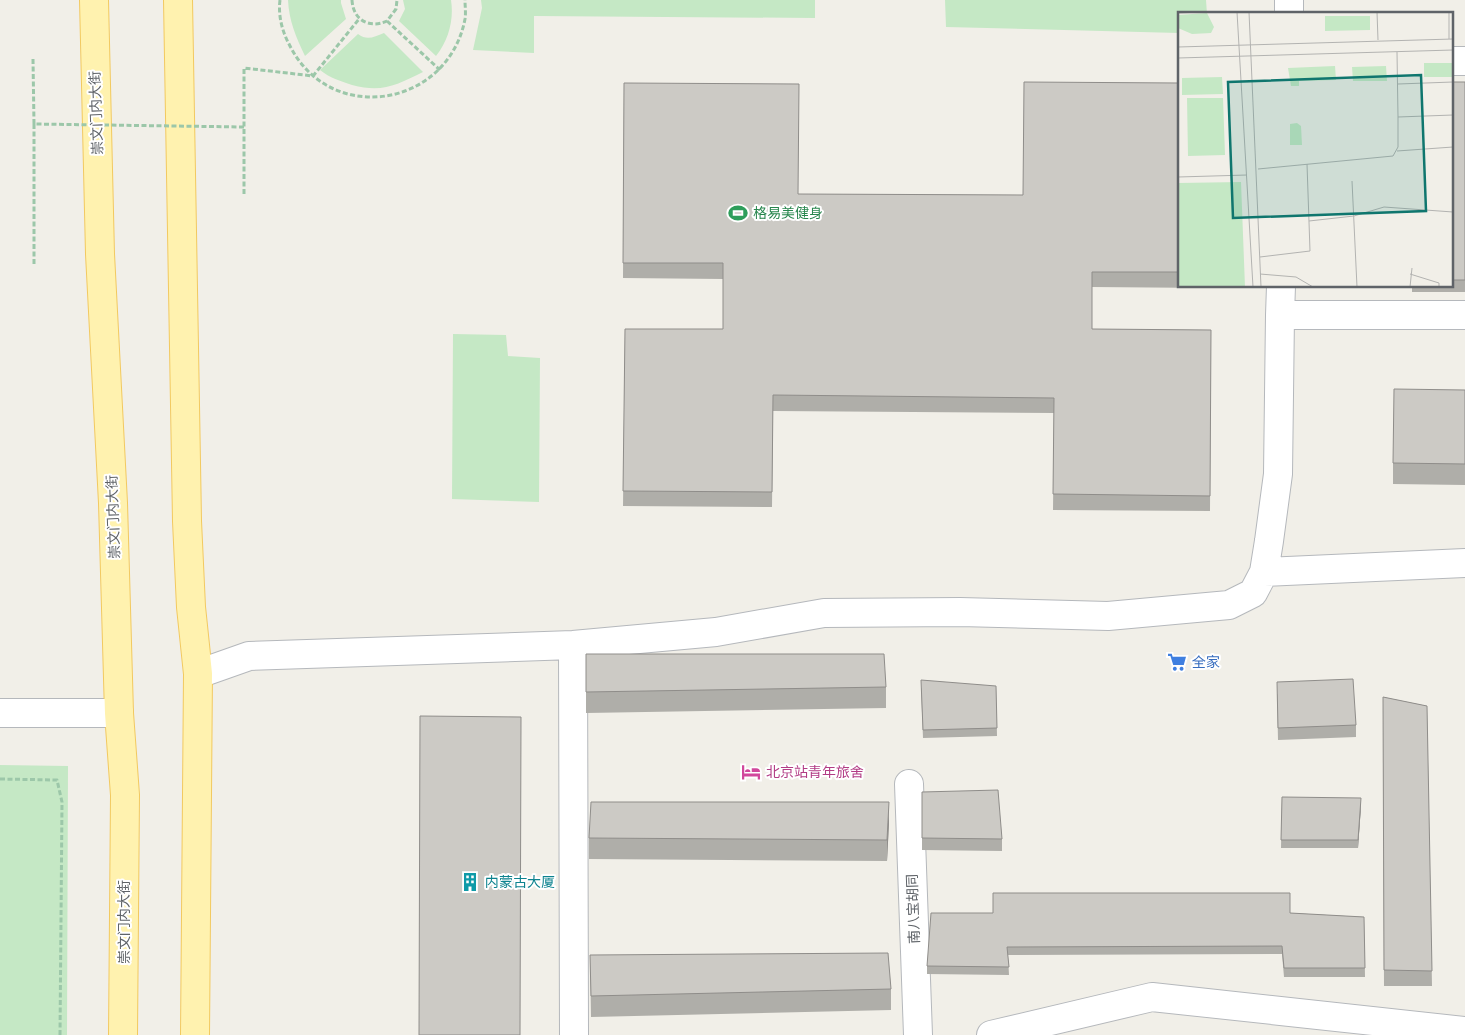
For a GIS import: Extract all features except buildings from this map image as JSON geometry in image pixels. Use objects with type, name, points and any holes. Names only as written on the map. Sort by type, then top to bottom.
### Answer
[{"type":"main road","name":"崇文门内大街","points":[[94,0],[100,244],[113,502],[119,713],[125,795],[123,1035]]},
{"type":"main road","points":[[178,0],[187,521],[191,606],[198,674],[196,1035]]},
{"type":"street","points":[[1452,61],[1465,61]]},
{"type":"street","points":[[198,674],[249,656],[573,646],[716,632],[824,613],[960,612],[1108,616],[1229,605],[1253,592],[1264,572],[1278,474],[1282,288]]},
{"type":"street","points":[[1280,315],[1465,315]]},
{"type":"street","points":[[1264,572],[1465,563]]},
{"type":"street","points":[[573,646],[574,1035]]},
{"type":"street","points":[[0,713],[119,713]]},
{"type":"street","name":"南八宝胡同","points":[[909,784],[918,1035]]},
{"type":"street","points":[[991,1035],[1152,996],[1465,1031]]},
{"type":"path","points":[[280,0],[279,9],[284,34],[295,57],[312,76],[336,91],[363,98],[391,96],[417,87],[440,70],[457,46],[466,18],[465,0]]},
{"type":"path","points":[[352,0],[352,7],[359,19],[373,25],[388,21],[396,9],[397,0]]},
{"type":"path","points":[[312,76],[359,19]]},
{"type":"path","points":[[388,21],[440,70]]},
{"type":"path","points":[[33,59],[34,264]]},
{"type":"path","points":[[244,194],[244,68],[312,76]]},
{"type":"path","points":[[34,124],[244,126]]},
{"type":"path","points":[[0,779],[57,780],[62,802],[60,1035]]},
{"type":"green space","points":[[288,0],[341,0],[346,19],[305,56],[294,29]]},
{"type":"green space","points":[[403,0],[451,0],[452,15],[450,29],[441,50],[436,56],[399,21],[405,9]]},
{"type":"green space","points":[[481,0],[815,0],[815,18],[534,16],[534,53],[473,50],[482,8]]},
{"type":"green space","points":[[945,0],[1206,0],[1207,12],[1178,12],[1178,33],[946,27]]},
{"type":"green space","points":[[384,33],[423,72],[397,84],[372,88],[343,82],[320,70],[358,34],[368,38]]},
{"type":"green space","points":[[453,334],[506,335],[508,356],[540,358],[539,502],[452,499]]},
{"type":"green space","points":[[0,765],[68,766],[67,1035],[0,1035]]},
{"type":"place","name":"格易美健身","points":[[738,213]]},
{"type":"place","name":"全家","points":[[1177,662]]},
{"type":"place","name":"北京站青年旅舍","points":[[751,772]]},
{"type":"place","name":"内蒙古大厦","points":[[470,882]]}]
